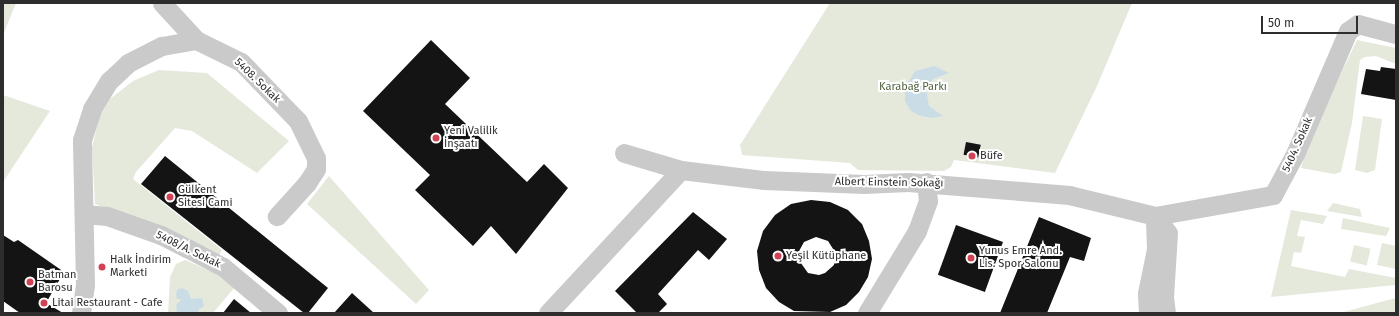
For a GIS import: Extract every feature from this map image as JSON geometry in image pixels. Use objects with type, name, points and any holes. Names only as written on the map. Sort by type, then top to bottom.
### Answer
[{"type":"street","points":[[162,3],[196,40]]},
{"type":"street","name":"5404. Sokak","points":[[1154,216],[1273,195],[1295,154],[1348,31],[1358,24],[1396,34]]},
{"type":"street","points":[[80,313],[85,285],[82,140],[92,109],[109,80],[128,63],[162,46],[196,40]]},
{"type":"street","name":"5408. Sokak","points":[[196,40],[241,62],[298,121],[316,158],[316,169],[307,183],[277,216]]},
{"type":"street","name":"Albert Einstein Sokağı","points":[[624,153],[681,170],[764,180],[926,182],[1069,195],[1154,216]]},
{"type":"street","points":[[548,313],[681,170]]},
{"type":"street","points":[[867,313],[917,231],[928,200],[926,182]]},
{"type":"street","name":"5408/A. Sokak","points":[[84,214],[107,216],[161,235],[187,248],[223,267],[278,313]]},
{"type":"street","points":[[1148,313],[1147,293],[1156,249],[1154,216]]},
{"type":"street","points":[[1154,216],[1168,232],[1164,297],[1166,313]]},
{"type":"green space","points":[[3,3],[16,3],[3,35]]},
{"type":"green space","name":"Karabağ Parkı","points":[[830,3],[1132,3],[1097,86],[1055,173],[954,160],[951,167],[944,171],[858,170],[850,163],[742,155],[740,145]]},
{"type":"green space","points":[[1357,40],[1396,48],[1396,64],[1376,56],[1365,57],[1360,60],[1352,123],[1341,172],[1334,174],[1301,168],[1309,140]]},
{"type":"green space","points":[[159,70],[207,73],[289,141],[257,173],[192,131],[175,128],[136,172],[133,179],[222,250],[217,259],[137,221],[95,204],[92,148],[99,118],[110,99],[133,81]]},
{"type":"green space","points":[[3,95],[50,111],[3,182]]},
{"type":"green space","points":[[1363,116],[1382,119],[1375,170],[1367,173],[1355,170]]},
{"type":"green space","points":[[329,176],[429,290],[416,304],[307,204]]},
{"type":"green space","points":[[1333,203],[1360,209],[1362,217],[1327,211]]},
{"type":"green space","points":[[1291,210],[1327,216],[1323,224],[1301,220],[1297,236],[1305,237],[1301,253],[1294,252],[1291,266],[1345,277],[1349,269],[1396,278],[1396,285],[1271,297]]},
{"type":"green space","points":[[1343,218],[1390,228],[1386,236],[1341,229]]},
{"type":"green space","points":[[1382,243],[1396,246],[1396,269],[1377,265]]},
{"type":"green space","points":[[1354,245],[1371,249],[1367,265],[1350,262]]},
{"type":"green space","points":[[185,260],[213,272],[234,288],[213,313],[168,313],[170,277],[176,264]]},
{"type":"green space","points":[[1396,298],[1396,313],[1340,313],[1388,300]]},
{"type":"water","points":[[934,66],[949,73],[933,79],[926,89],[929,106],[943,116],[931,118],[918,115],[910,110],[905,101],[905,88],[915,71]]},
{"type":"water","points":[[182,288],[188,291],[191,299],[202,298],[204,306],[198,310],[200,313],[177,313],[176,305],[182,299],[177,299],[176,293],[178,289]]},
{"type":"building","name":"Yeni Valilik İnşaatı","points":[[431,40],[470,78],[445,104],[527,182],[544,164],[568,188],[516,254],[491,226],[473,246],[415,190],[430,175],[363,111]]},
{"type":"building","points":[[1381,67],[1396,69],[1396,100],[1361,94],[1366,69],[1380,71]]},
{"type":"building","points":[[966,142],[981,145],[978,158],[964,155]]},
{"type":"building","points":[[165,156],[328,288],[308,313],[304,313],[141,184]]},
{"type":"building","name":"Yeşil Kütüphane","points":[[811,200],[830,202],[848,210],[862,224],[869,241],[872,259],[868,277],[859,292],[846,305],[830,312],[794,311],[779,302],[766,288],[759,270],[757,251],[763,231],[775,215],[791,204]],"holes":[[[816,237],[828,241],[835,252],[834,265],[825,273],[819,275],[808,273],[798,259],[798,253],[804,242]]]},
{"type":"building","points":[[693,212],[727,239],[709,260],[698,250],[658,294],[667,304],[658,313],[637,313],[615,291]]},
{"type":"building","points":[[1039,217],[1091,238],[1084,261],[1070,257],[1047,313],[1000,313]]},
{"type":"building","name":"Yunus Emre And. Lis. Spor Salonu","points":[[956,225],[1003,242],[985,292],[938,275]]},
{"type":"building","name":"Batman Barosu","points":[[3,235],[14,242],[18,240],[64,272],[46,303],[63,313],[20,313],[3,301]]},
{"type":"building","points":[[352,293],[374,313],[334,313]]},
{"type":"building","points":[[234,299],[251,313],[223,313]]},
{"type":"place","name":"Yeni Valilik İnşaatı","points":[[436,138]]},
{"type":"place","name":"Büfe","points":[[972,156]]},
{"type":"place","name":"Gülkent Sitesi Cami","points":[[170,197]]},
{"type":"place","name":"Yeşil Kütüphane","points":[[778,256]]},
{"type":"place","name":"Yunus Emre And. Lis. Spor Salonu","points":[[971,258]]},
{"type":"place","name":"Halk İndirim Marketi","points":[[102,267]]},
{"type":"place","name":"Batman Barosu","points":[[30,282]]},
{"type":"place","name":"Litai Restaurant - Cafe","points":[[44,303]]}]
